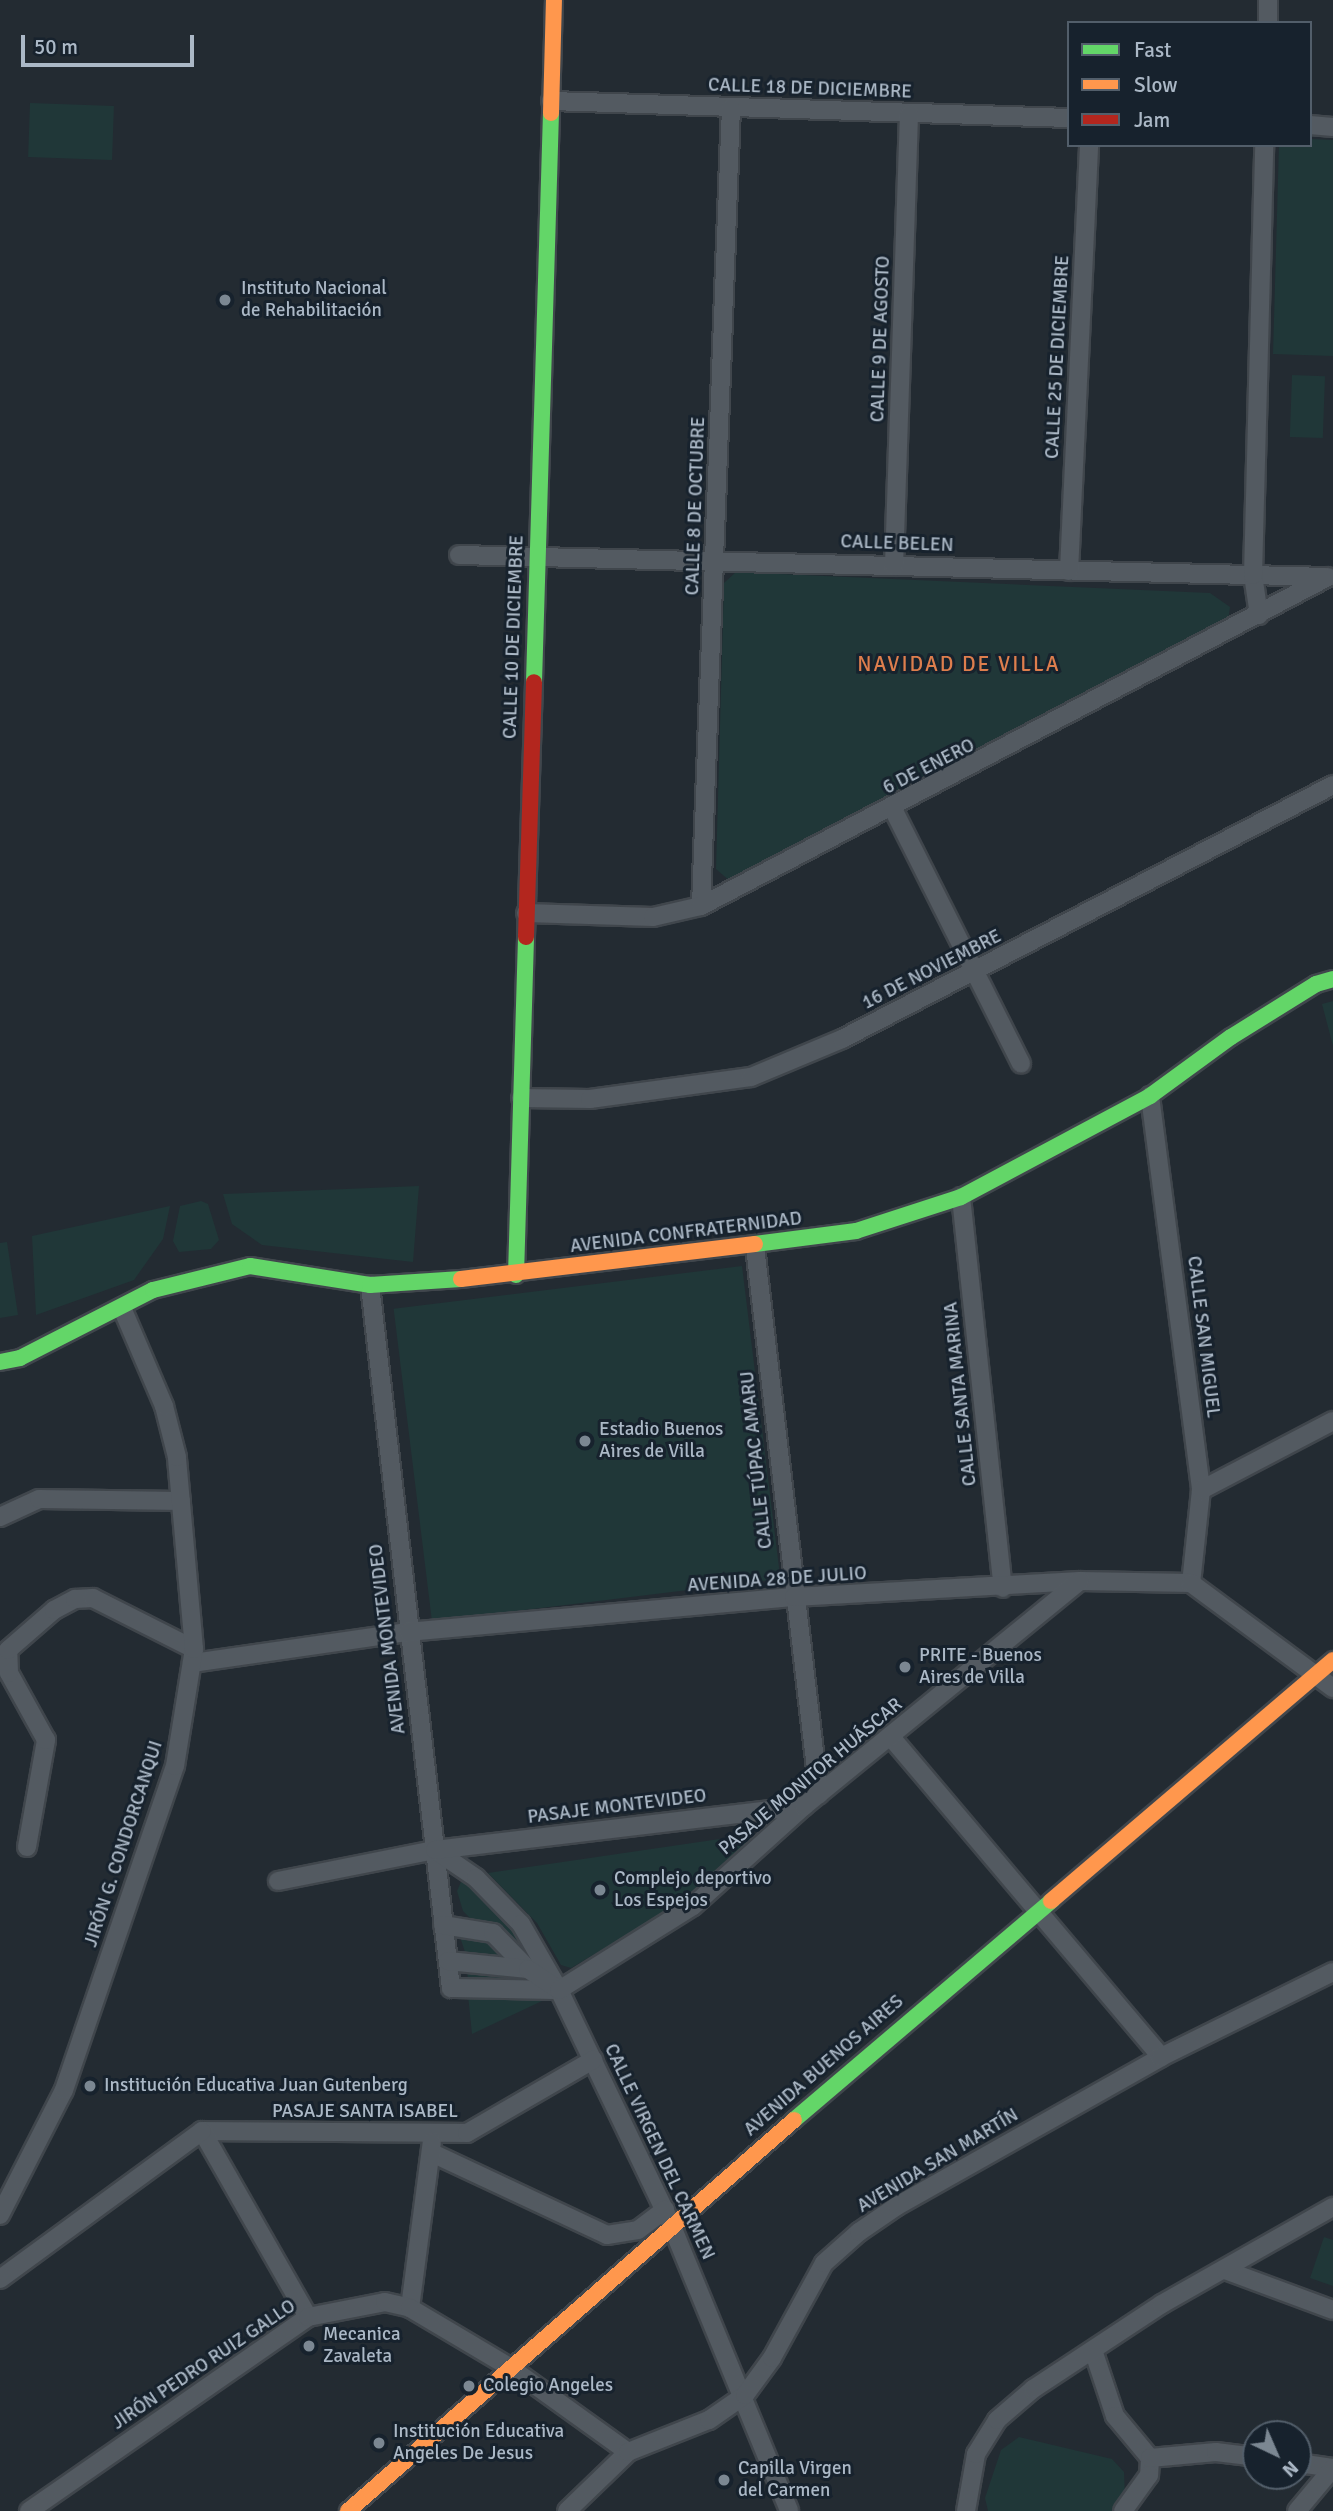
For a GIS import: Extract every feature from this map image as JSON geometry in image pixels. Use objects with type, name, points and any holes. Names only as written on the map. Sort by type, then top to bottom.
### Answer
[{"type":"street","name":"CALLE 10 DE DICIEMBRE","points":[[516,1276],[554,0]]},
{"type":"street","points":[[1268,0],[1268,21]]},
{"type":"street","name":"CALLE 18 DE DICIEMBRE","points":[[551,101],[1067,118]]},
{"type":"street","name":"CALLE 8 DE OCTUBRE","points":[[701,906],[731,108]]},
{"type":"street","name":"CALLE 9 DE AGOSTO","points":[[894,566],[909,114]]},
{"type":"street","points":[[1312,125],[1333,127]]},
{"type":"street","name":"CALLE 25 DE DICIEMBRE","points":[[1069,571],[1088,147]]},
{"type":"street","points":[[1259,615],[1253,575],[1264,147]]},
{"type":"street","name":"CALLE BELEN","points":[[459,555],[1331,578]]},
{"type":"street","name":"6 DE ENERO","points":[[526,913],[653,917],[701,906],[893,809],[1331,578]]},
{"type":"street","name":"16 DE NOVIEMBRE","points":[[521,1098],[590,1099],[751,1077],[842,1039],[976,972],[1333,785]]},
{"type":"street","points":[[893,809],[1021,1063]]},
{"type":"street","name":"AVENIDA CONFRATERNIDAD","points":[[0,1362],[20,1358],[153,1290],[250,1266],[370,1285],[516,1276],[755,1247],[856,1231],[961,1197],[1150,1096],[1231,1037],[1316,984],[1333,979]]},
{"type":"street","name":"CALLE SAN MIGUEL","points":[[1150,1096],[1201,1490],[1191,1583]]},
{"type":"street","name":"CALLE SANTA MARINA","points":[[961,1197],[1003,1588]]},
{"type":"street","name":"CALLE TÚPAC AMARU","points":[[755,1247],[793,1597],[819,1794]]},
{"type":"street","name":"AVENIDA MONTEVIDEO","points":[[370,1285],[451,1988],[559,1990]]},
{"type":"street","name":"JIRÓN G. CONDORCANQUI","points":[[0,2216],[64,2090],[175,1766],[193,1656],[177,1457],[164,1406],[122,1308]]},
{"type":"street","points":[[1201,1490],[1333,1421]]},
{"type":"street","points":[[0,1517],[39,1499],[181,1501]]},
{"type":"street","name":"AVENIDA 28 DE JULIO","points":[[193,1656],[408,1632],[793,1597],[1003,1588],[1080,1581],[1191,1583]]},
{"type":"street","name":"PASAJE MONITOR HUÁSCAR","points":[[559,1990],[665,1927],[804,1806],[1080,1581]]},
{"type":"street","points":[[1191,1583],[1333,1688]]},
{"type":"street","points":[[27,1847],[46,1740],[9,1673],[8,1650],[54,1610],[75,1599],[93,1598],[193,1656]]},
{"type":"street","name":"AVENIDA BUENOS AIRES","points":[[348,2511],[511,2368],[668,2217],[1040,1909],[1333,1660]]},
{"type":"street","points":[[890,1736],[1040,1909],[1161,2057]]},
{"type":"street","name":"PASAJE MONTEVIDEO","points":[[278,1881],[435,1850],[804,1806]]},
{"type":"street","name":"CALLE VIRGEN DEL CARMEN","points":[[435,1850],[476,1878],[521,1924],[559,1990],[668,2217],[745,2395],[789,2511]]},
{"type":"street","points":[[443,1925],[493,1933],[528,1969],[559,1990]]},
{"type":"street","points":[[448,1961],[528,1969]]},
{"type":"street","name":"AVENIDA SAN MARTÍN","points":[[567,2511],[628,2452],[709,2420],[745,2395],[772,2358],[824,2263],[859,2232],[1161,2057],[1333,1972]]},
{"type":"street","name":"PASAJE SANTA ISABEL","points":[[202,2132],[467,2133],[593,2060]]},
{"type":"street","points":[[0,2279],[202,2132],[308,2317]]},
{"type":"street","points":[[410,2308],[432,2153],[432,2133]]},
{"type":"street","points":[[432,2153],[607,2235],[638,2230],[668,2217]]},
{"type":"street","points":[[966,2511],[976,2454],[996,2420],[1032,2389],[1162,2304],[1333,2207]]},
{"type":"street","points":[[1226,2270],[1333,2309]]},
{"type":"street","name":"JIRÓN PEDRO RUIZ GALLO","points":[[29,2511],[308,2317],[385,2302],[410,2308],[511,2368],[628,2452]]},
{"type":"street","points":[[1093,2350],[1115,2416],[1150,2458],[1149,2476],[1123,2511]]},
{"type":"street","points":[[1150,2458],[1216,2452],[1242,2455]]},
{"type":"street","points":[[1312,2465],[1333,2468]]},
{"type":"street","points":[[1297,2511],[1333,2468]]},
{"type":"green space","points":[[30,103],[114,106],[112,160],[28,157]]},
{"type":"green space","points":[[1312,139],[1333,140],[1333,356],[1273,354],[1279,147],[1312,147]]},
{"type":"green space","points":[[1292,375],[1325,376],[1323,438],[1290,437]]},
{"type":"green space","points":[[736,572],[1210,593],[1230,607],[1228,621],[731,882],[716,869],[724,583]]},
{"type":"green space","points":[[1333,1001],[1333,1046],[1322,1004]]},
{"type":"green space","points":[[419,1186],[413,1262],[262,1245],[232,1224],[223,1194]]},
{"type":"green space","points":[[201,1201],[208,1204],[219,1240],[211,1249],[179,1252],[173,1241],[180,1206]]},
{"type":"green space","points":[[170,1206],[163,1239],[134,1280],[36,1315],[32,1236]]},
{"type":"green space","points":[[7,1242],[18,1315],[0,1318],[0,1243]]},
{"type":"green space","name":"Estadio Buenos Aires de Villa","points":[[742,1266],[780,1579],[432,1621],[394,1309]]},
{"type":"green space","name":"Complejo deportivo Los Espejos","points":[[747,1835],[753,1842],[676,1906],[571,1968],[561,1965],[537,1923],[488,1873]]},
{"type":"green space","points":[[464,1875],[510,1919],[542,1971],[523,1955],[501,1924],[473,1921],[463,1911],[457,1891]]},
{"type":"green space","points":[[479,1932],[513,1961],[467,1958],[460,1937]]},
{"type":"green space","points":[[467,1968],[515,1975],[511,1984],[468,1982]]},
{"type":"green space","points":[[468,1995],[542,2001],[472,2034]]},
{"type":"green space","points":[[1324,2237],[1333,2240],[1333,2286],[1310,2278]]},
{"type":"green space","points":[[1019,2437],[1112,2459],[1124,2472],[1125,2498],[1116,2511],[988,2511],[985,2498],[1001,2450]]},
{"type":"traffic: fast","points":[[534,682],[551,113]]},
{"type":"traffic: fast","points":[[516,1275],[526,937]]},
{"type":"traffic: fast","points":[[755,1244],[856,1231],[961,1197],[1150,1096],[1231,1037],[1316,984],[1333,979]]},
{"type":"traffic: fast","points":[[0,1362],[20,1358],[153,1290],[250,1266],[370,1285],[461,1279]]},
{"type":"traffic: fast","points":[[794,2120],[1051,1901]]},
{"type":"traffic: slow","points":[[551,113],[554,0]]},
{"type":"traffic: slow","points":[[461,1279],[755,1244]]},
{"type":"traffic: slow","points":[[1051,1901],[1333,1660]]},
{"type":"traffic: slow","points":[[348,2511],[794,2120]]},
{"type":"traffic: jam","points":[[526,937],[534,682]]},
{"type":"place","name":"Instituto Nacional de Rehabilitación","points":[[225,300]]},
{"type":"place","name":"Estadio Buenos Aires de Villa","points":[[585,1441]]},
{"type":"place","name":"PRITE - Buenos Aires de Villa","points":[[905,1667]]},
{"type":"place","name":"Complejo deportivo Los Espejos","points":[[600,1890]]},
{"type":"place","name":"Institución Educativa Juan Gutenberg","points":[[90,2086]]},
{"type":"place","name":"Mecanica Zavaleta","points":[[309,2346]]},
{"type":"place","name":"Colegio Angeles","points":[[469,2386]]},
{"type":"place","name":"Institución Educativa Angeles De Jesus","points":[[379,2443]]},
{"type":"place","name":"Capilla Virgen del Carmen","points":[[724,2480]]},
{"type":"district","name":"NAVIDAD DE VILLA","points":[[959,664]]}]
